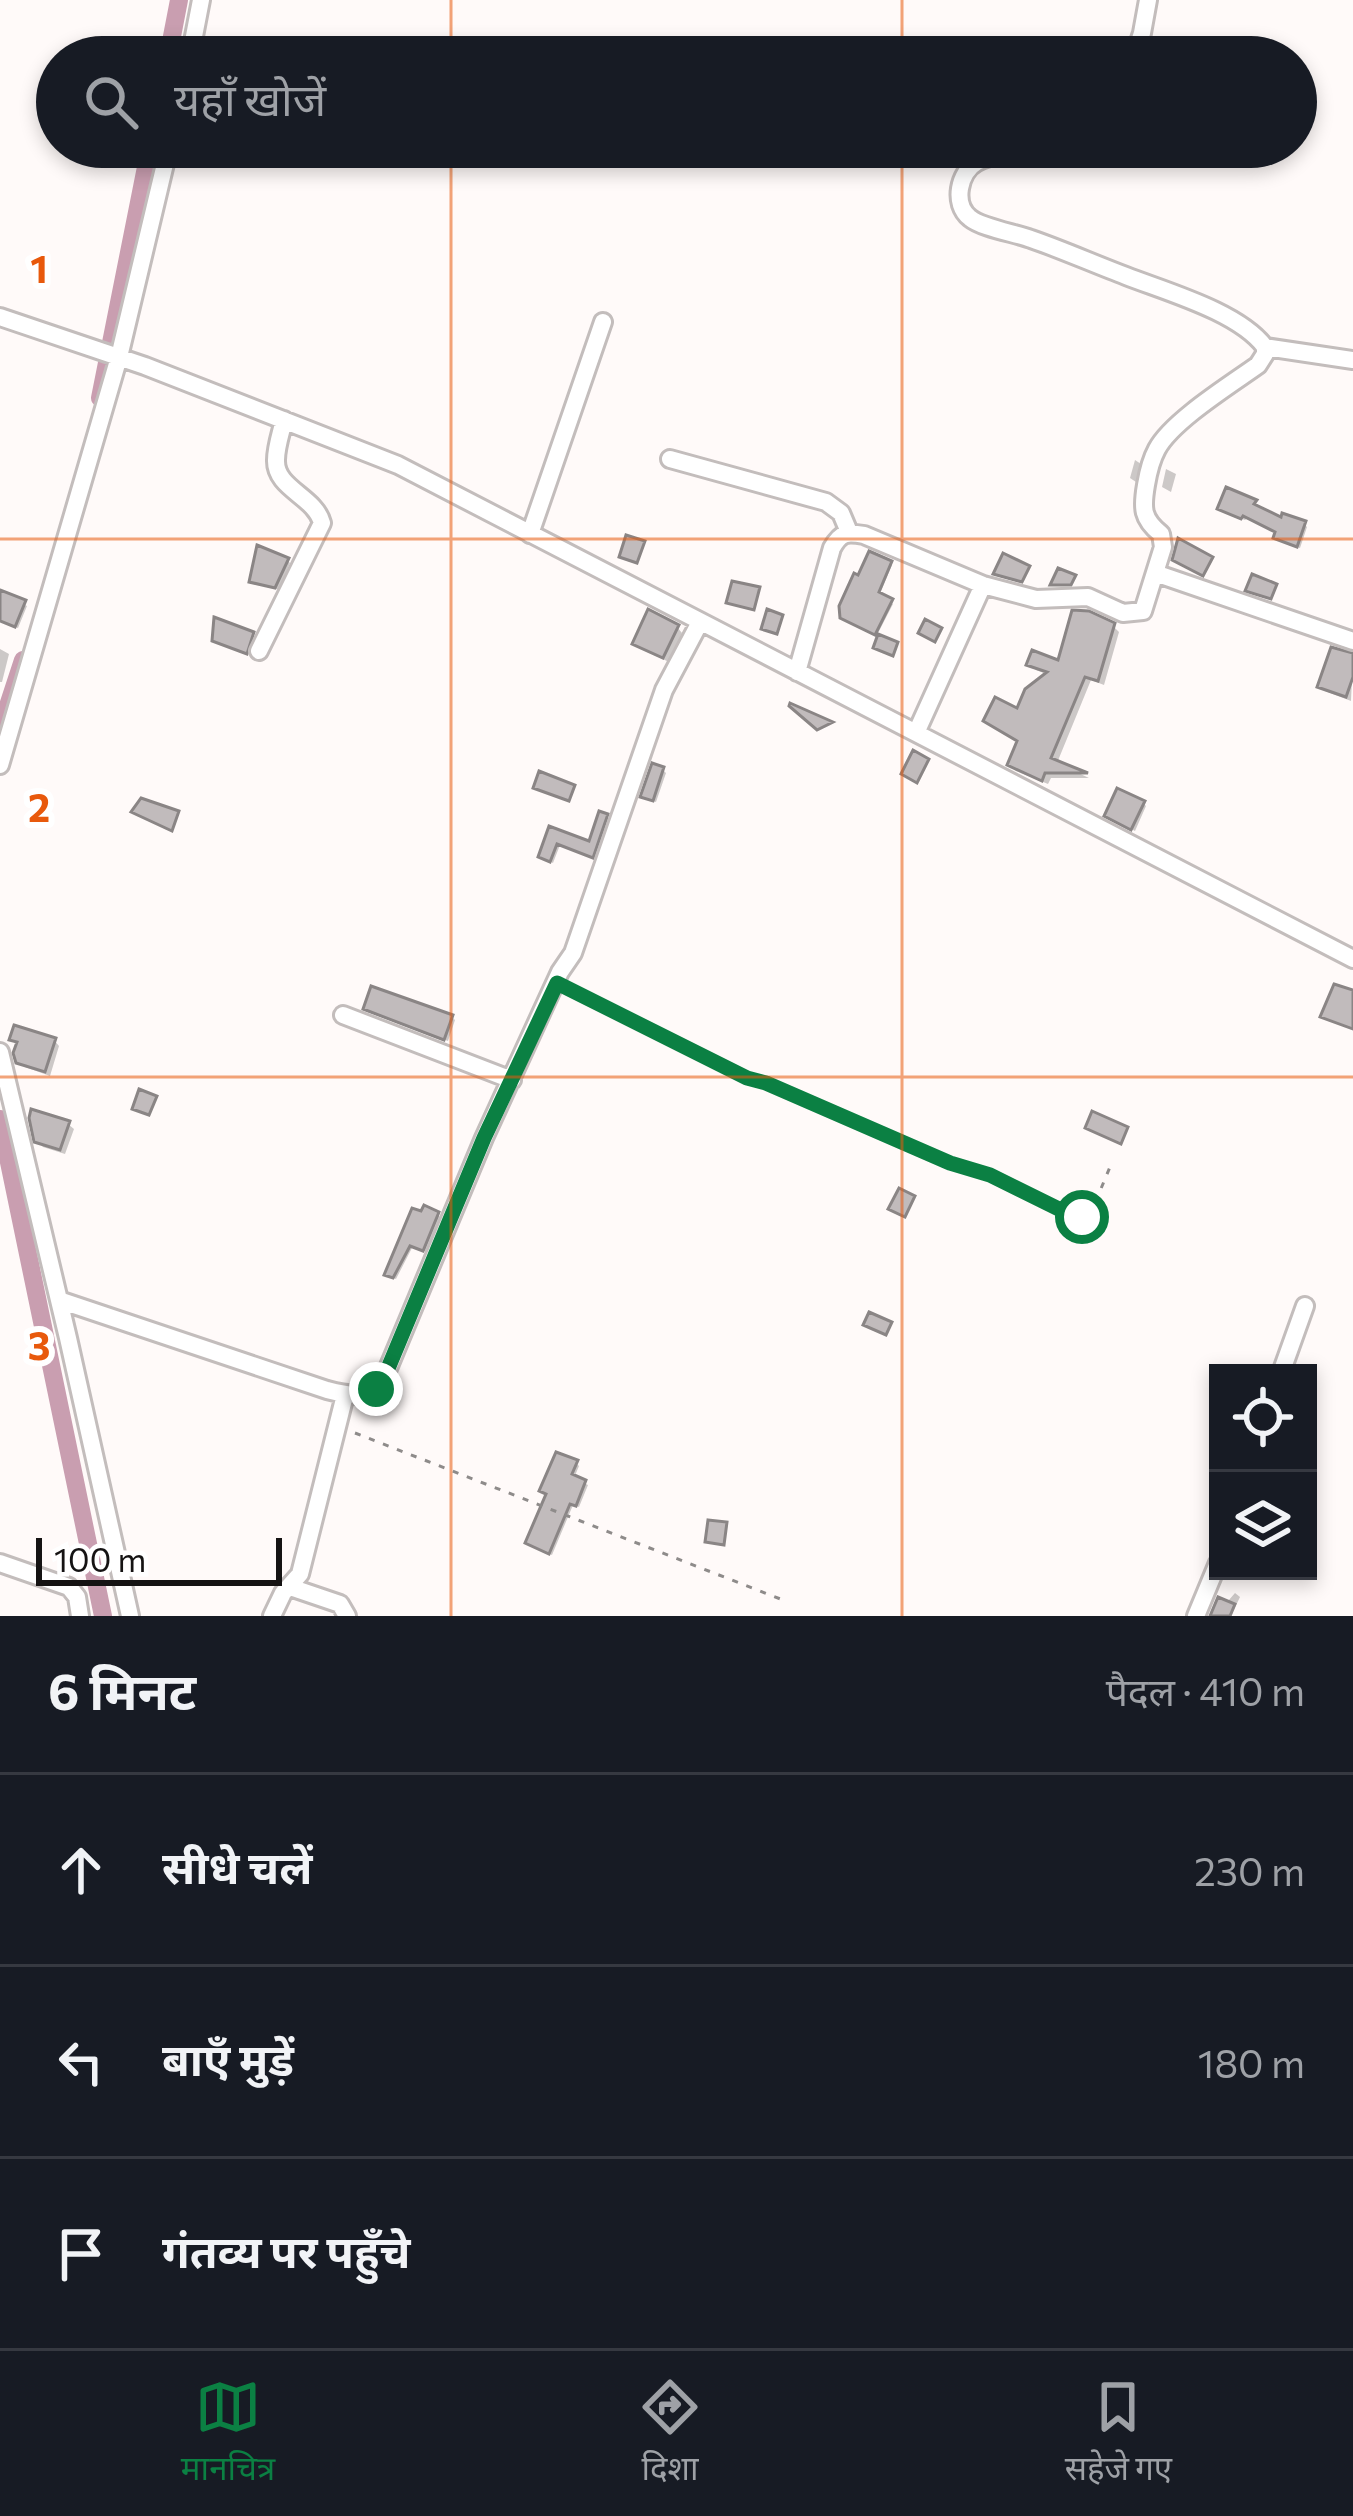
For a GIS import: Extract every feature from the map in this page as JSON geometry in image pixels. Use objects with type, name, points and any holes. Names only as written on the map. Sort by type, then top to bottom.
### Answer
[{"type":"street","points":[[194,36],[201,0]]},
{"type":"street","points":[[1141,36],[1148,0]]},
{"type":"street","points":[[0,765],[6,728],[163,168]]},
{"type":"street","points":[[970,168],[959,196],[971,219],[1214,312],[1249,330],[1265,347],[1353,360]]},
{"type":"street","points":[[0,317],[398,465],[1353,959]]},
{"type":"street","points":[[530,533],[604,322]]},
{"type":"street","points":[[797,672],[832,548],[838,536],[849,532],[982,585],[1036,599],[1088,597],[1124,613],[1143,611],[1163,541],[1143,511],[1148,471],[1159,445],[1174,428],[1258,364],[1265,347]]},
{"type":"street","points":[[259,651],[322,523],[319,512],[291,488],[275,466],[284,420]]},
{"type":"street","points":[[670,459],[826,502],[841,513],[849,532]]},
{"type":"street","points":[[1155,573],[1353,641]]},
{"type":"street","points":[[916,733],[982,585]]},
{"type":"street","points":[[59,1300],[345,1395],[376,1389],[484,1138],[573,953],[664,690],[700,622]]},
{"type":"street","points":[[343,1015],[512,1080]]},
{"type":"street","points":[[0,1052],[5,1092],[59,1300],[130,1616]]},
{"type":"street","points":[[1284,1364],[1305,1306]]},
{"type":"street","points":[[272,1616],[279,1599],[300,1574],[345,1395]]},
{"type":"street","points":[[0,1563],[69,1587],[77,1597],[80,1616]]},
{"type":"street","points":[[1196,1616],[1211,1580]]},
{"type":"street","points":[[290,1586],[340,1604],[347,1616]]},
{"type":"path","points":[[557,983],[747,1078],[950,1163],[990,1175],[1071,1215],[1090,1215],[1110,1166]]},
{"type":"path","points":[[337,1426],[783,1600]]},
{"type":"building","points":[[1226,487],[1281,517],[1282,513],[1306,521],[1297,547],[1273,538],[1275,532],[1243,516],[1217,509]]},
{"type":"building","points":[[626,535],[645,541],[637,563],[619,557]]},
{"type":"building","points":[[1178,538],[1213,557],[1203,576],[1172,560]]},
{"type":"building","points":[[257,545],[289,558],[275,588],[249,582]]},
{"type":"building","points":[[869,551],[892,561],[879,592],[893,599],[875,635],[840,618],[839,606]]},
{"type":"building","points":[[1003,553],[1030,566],[1022,582],[993,574]]},
{"type":"building","points":[[1058,568],[1076,575],[1071,585],[1050,585]]},
{"type":"building","points":[[1252,574],[1277,584],[1271,599],[1245,591]]},
{"type":"building","points":[[732,581],[760,587],[754,610],[726,603]]},
{"type":"building","points":[[0,590],[26,600],[15,627],[0,621]]},
{"type":"building","points":[[648,609],[679,625],[663,658],[632,644]]},
{"type":"building","points":[[767,609],[783,615],[777,634],[761,629]]},
{"type":"building","points":[[1072,610],[1089,611],[1115,623],[1098,681],[1085,677],[1051,758],[1088,773],[1045,773],[1042,781],[1007,765],[1017,741],[983,721],[995,697],[1017,708],[1025,689],[1047,672],[1026,665],[1032,650],[1058,660]]},
{"type":"building","points":[[214,617],[254,632],[247,654],[212,641]]},
{"type":"building","points":[[925,619],[942,628],[935,642],[918,633]]},
{"type":"building","points":[[878,634],[898,642],[893,656],[873,648]]},
{"type":"building","points":[[1331,647],[1353,653],[1353,677],[1346,697],[1317,687]]},
{"type":"building","points":[[790,703],[833,722],[817,730]]},
{"type":"building","points":[[913,750],[929,759],[917,783],[901,774]]},
{"type":"building","points":[[652,763],[664,767],[653,801],[640,797]]},
{"type":"building","points":[[539,771],[575,785],[569,801],[533,788]]},
{"type":"building","points":[[1117,788],[1145,801],[1131,830],[1104,816]]},
{"type":"building","points":[[141,798],[179,811],[172,831],[131,812]]},
{"type":"building","points":[[599,811],[608,814],[593,858],[557,844],[550,862],[538,857],[549,826],[589,841]]},
{"type":"building","points":[[1334,984],[1353,990],[1353,1029],[1320,1017]]},
{"type":"building","points":[[371,986],[453,1015],[444,1040],[363,1009]]},
{"type":"building","points":[[14,1025],[56,1038],[45,1072],[16,1063],[17,1042],[9,1040]]},
{"type":"building","points":[[139,1089],[157,1096],[149,1115],[132,1109]]},
{"type":"building","points":[[31,1109],[70,1121],[60,1150],[34,1142]]},
{"type":"building","points":[[1092,1111],[1128,1127],[1121,1144],[1085,1128]]},
{"type":"building","points":[[899,1188],[915,1196],[905,1217],[888,1209]]},
{"type":"building","points":[[424,1205],[439,1212],[423,1251],[410,1246],[393,1278],[384,1275],[412,1208],[421,1211]]},
{"type":"building","points":[[869,1312],[892,1322],[886,1335],[863,1325]]},
{"type":"building","points":[[556,1452],[578,1460],[572,1474],[586,1480],[549,1554],[525,1543],[546,1494],[539,1491]]},
{"type":"building","points":[[708,1520],[727,1522],[724,1545],[705,1542]]},
{"type":"building","points":[[1218,1597],[1235,1604],[1230,1616],[1210,1616]]},
{"type":"waterway","points":[[172,36],[179,0]]},
{"type":"waterway","points":[[100,398],[146,168]]},
{"type":"waterway","points":[[0,730],[23,660]]},
{"type":"waterway","points":[[0,1119],[103,1616]]},
{"type":"route","points":[[376,1389],[557,983],[747,1078],[1082,1217]]}]
